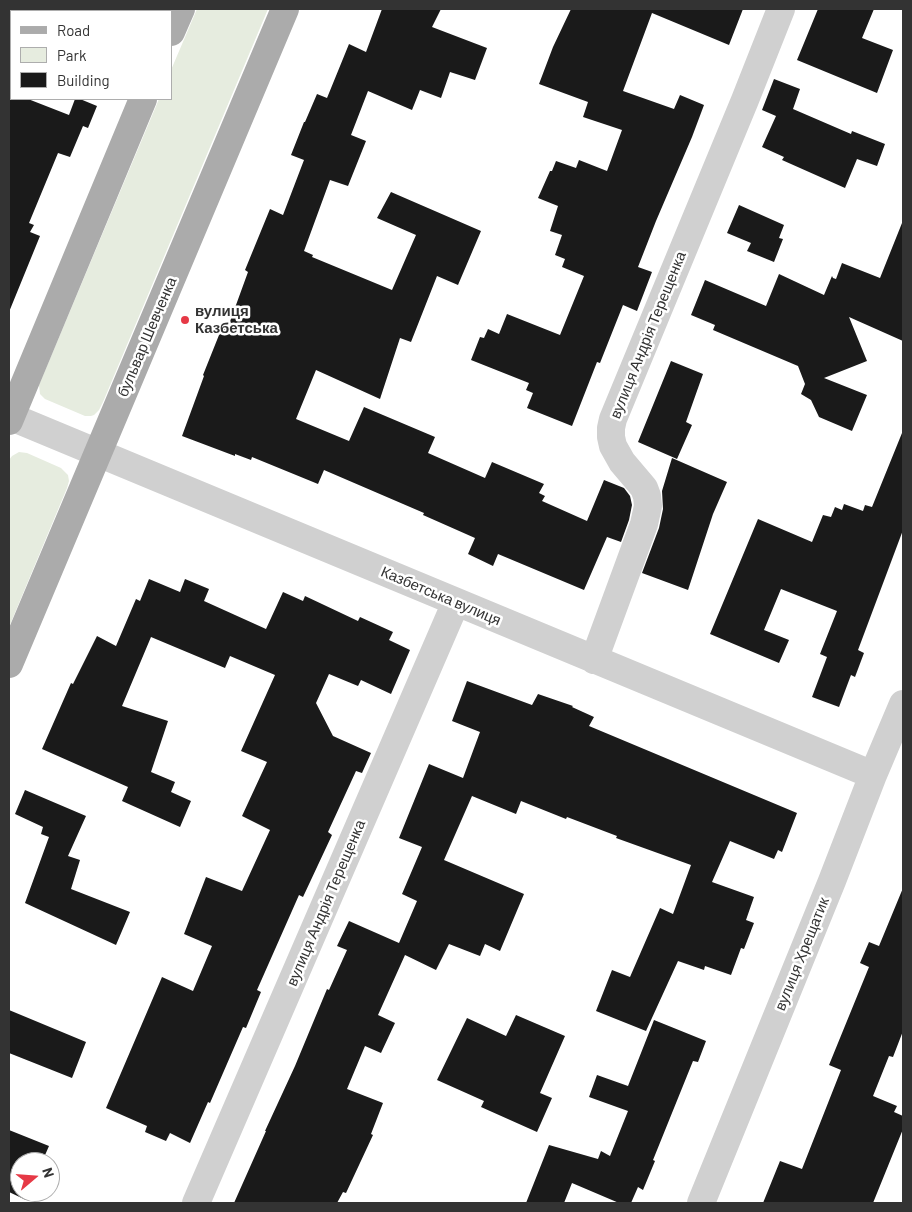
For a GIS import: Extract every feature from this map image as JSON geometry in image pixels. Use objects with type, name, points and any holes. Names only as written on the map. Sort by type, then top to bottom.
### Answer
[{"type":"main road","points":[[172,30],[181,9]]},
{"type":"main road","name":"бульвар Шевченка","points":[[9,664],[285,9]]},
{"type":"main road","points":[[9,418],[143,100]]},
{"type":"street","name":"вулиця Андрія Терещенка","points":[[594,660],[642,531],[648,506],[644,488],[622,462],[613,446],[611,437],[613,419],[745,100],[780,9]]},
{"type":"street","name":"Казбетська вулиця","points":[[9,418],[98,453],[873,775]]},
{"type":"street","name":"вулиця Андрія Терещенка","points":[[196,1203],[456,602]]},
{"type":"street","name":"вулиця Хрещатик","points":[[701,1203],[903,704]]},
{"type":"green space","points":[[197,9],[268,9],[103,402],[94,415],[85,416],[45,399],[40,394],[39,385],[159,100],[172,100],[172,68]]},
{"type":"green space","points":[[19,452],[27,453],[61,468],[68,475],[69,481],[9,627],[9,460]]},
{"type":"building","points":[[382,9],[441,9],[432,27],[487,48],[475,80],[450,72],[441,98],[420,90],[412,110],[368,91],[351,135],[366,141],[348,186],[330,180],[304,251],[313,255],[312,257],[392,290],[416,235],[377,218],[391,192],[481,231],[458,285],[437,276],[411,342],[400,338],[380,399],[316,370],[296,419],[349,441],[364,407],[435,437],[428,453],[485,478],[492,462],[544,484],[539,493],[545,496],[542,501],[587,521],[604,480],[624,488],[630,496],[632,505],[621,542],[607,537],[584,590],[498,554],[493,566],[468,554],[475,538],[423,515],[424,513],[324,470],[318,484],[252,457],[251,460],[235,454],[235,456],[182,436],[223,325],[228,327],[248,272],[245,270],[270,209],[283,215],[304,160],[291,155],[317,94],[327,98],[349,44],[366,52]]},
{"type":"building","points":[[571,9],[743,9],[729,45],[652,13],[623,91],[674,109],[680,95],[704,105],[638,267],[652,272],[637,311],[623,305],[600,363],[597,362],[572,426],[527,408],[533,393],[526,390],[529,383],[471,360],[480,337],[484,338],[488,329],[499,334],[507,314],[560,335],[584,276],[562,267],[565,259],[555,255],[562,235],[550,231],[558,206],[538,198],[556,161],[576,168],[579,160],[607,171],[622,130],[583,117],[588,102],[539,84],[553,47]]},
{"type":"building","points":[[818,9],[874,9],[862,38],[893,50],[877,93],[797,60]]},
{"type":"building","points":[[774,79],[800,89],[793,109],[851,134],[852,131],[885,144],[877,166],[857,159],[845,188],[782,160],[784,157],[762,147],[776,116],[762,110]]},
{"type":"building","points":[[9,91],[10,100],[31,100],[69,115],[75,100],[82,100],[97,106],[88,128],[83,126],[70,157],[58,153],[29,223],[34,225],[30,232],[40,236],[9,312]]},
{"type":"building","points":[[739,205],[784,225],[779,238],[783,239],[774,262],[747,251],[751,243],[727,233]]},
{"type":"building","points":[[902,223],[903,341],[849,317],[867,361],[824,378],[867,395],[852,431],[819,417],[811,400],[801,394],[805,384],[798,366],[713,330],[715,325],[691,315],[705,280],[766,306],[779,274],[824,295],[832,276],[836,279],[842,263],[880,278]]},
{"type":"building","points":[[671,361],[703,374],[686,422],[692,425],[677,459],[638,442]]},
{"type":"building","points":[[902,433],[903,530],[858,650],[864,653],[855,677],[851,675],[839,707],[812,697],[827,657],[820,654],[837,611],[781,589],[764,630],[789,640],[779,663],[710,634],[758,519],[812,542],[823,515],[831,517],[835,507],[842,510],[844,504],[863,511],[865,505],[872,507]]},
{"type":"building","points":[[672,458],[727,482],[713,514],[688,590],[642,573],[659,528],[663,509],[662,491]]},
{"type":"building","points":[[149,579],[180,592],[185,579],[209,589],[204,601],[266,629],[283,592],[303,601],[305,596],[358,621],[360,617],[393,632],[389,640],[410,650],[391,694],[361,680],[358,686],[329,674],[316,703],[333,736],[371,753],[362,773],[356,771],[328,832],[332,835],[303,897],[299,895],[257,990],[261,992],[246,1028],[243,1027],[210,1103],[208,1102],[190,1143],[170,1133],[166,1141],[145,1132],[147,1126],[106,1108],[162,977],[193,991],[212,946],[184,934],[206,877],[242,891],[270,830],[242,816],[267,762],[241,751],[275,675],[230,656],[225,668],[151,637],[122,706],[168,721],[151,772],[175,782],[171,792],[191,801],[180,827],[122,801],[128,787],[42,749],[71,683],[73,684],[97,636],[116,646],[136,599],[140,601]]},
{"type":"building","points":[[467,681],[532,705],[538,694],[573,706],[594,717],[589,726],[797,813],[782,852],[778,850],[774,859],[730,841],[712,882],[754,897],[746,920],[754,923],[744,949],[741,948],[731,975],[705,966],[704,970],[678,961],[646,1031],[596,1011],[612,970],[630,977],[660,908],[673,914],[691,865],[521,801],[516,814],[472,796],[444,860],[524,894],[500,951],[485,944],[480,956],[449,944],[436,970],[405,955],[378,1015],[395,1023],[381,1053],[365,1046],[347,1089],[383,1103],[371,1134],[373,1135],[346,1193],[343,1192],[337,1203],[234,1203],[327,989],[329,990],[347,950],[337,946],[349,921],[399,943],[417,901],[402,894],[422,847],[399,838],[429,764],[463,778],[480,732],[452,721]]},
{"type":"building","points":[[25,790],[86,816],[68,856],[80,860],[71,889],[130,912],[116,945],[25,903],[49,837],[41,834],[43,827],[15,814]]},
{"type":"building","points":[[903,888],[903,1031],[893,1057],[889,1056],[873,1096],[897,1106],[894,1112],[903,1116],[903,1129],[873,1203],[763,1203],[780,1161],[802,1169],[841,1070],[829,1065],[869,967],[860,963],[869,942],[879,946]]},
{"type":"building","points":[[9,1010],[86,1042],[72,1078],[9,1053]]},
{"type":"building","points":[[516,1015],[565,1036],[540,1093],[552,1098],[537,1132],[481,1107],[484,1101],[437,1080],[467,1018],[506,1036]]},
{"type":"building","points":[[654,1020],[706,1041],[698,1062],[693,1061],[653,1160],[655,1161],[643,1190],[638,1187],[631,1203],[619,1203],[572,1183],[564,1203],[526,1203],[549,1145],[598,1159],[601,1151],[610,1156],[628,1111],[589,1097],[597,1075],[628,1086]]},
{"type":"building","points":[[9,1130],[49,1146],[46,1152],[10,1152],[9,1192]]},
{"type":"place","name":"вулиця Казбетська","points":[[185,320]]}]
